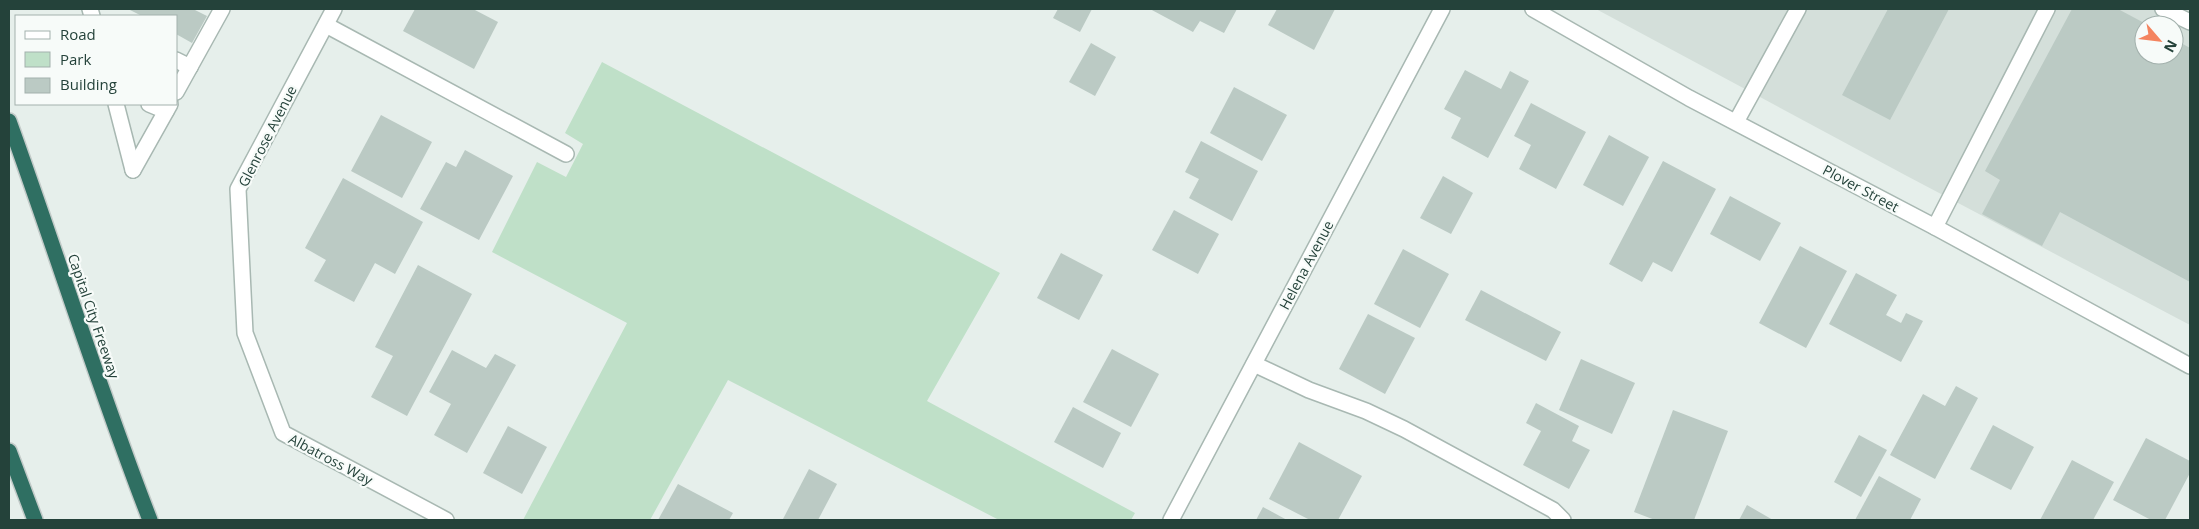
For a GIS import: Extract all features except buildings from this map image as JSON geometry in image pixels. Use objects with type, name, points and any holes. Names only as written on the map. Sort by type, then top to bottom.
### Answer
[{"type":"highway","name":"Capital City Freeway","points":[[9,121],[118,437],[150,520]]},
{"type":"highway","points":[[9,451],[35,520]]},
{"type":"street","points":[[178,88],[221,9]]},
{"type":"street","name":"Glenrose Avenue","points":[[245,333],[238,188],[334,9]]},
{"type":"street","name":"Helena Avenue","points":[[1170,520],[1442,9]]},
{"type":"street","name":"Plover Street","points":[[1533,9],[1689,98],[1935,227],[2190,366]]},
{"type":"street","points":[[1736,122],[1798,9]]},
{"type":"street","points":[[1935,227],[2046,9]]},
{"type":"street","points":[[2163,9],[2190,22]]},
{"type":"street","points":[[326,25],[566,154]]},
{"type":"street","points":[[178,61],[190,67]]},
{"type":"street","points":[[116,105],[133,170],[168,107],[155,105]]},
{"type":"street","name":"Albatross Way","points":[[245,333],[283,433],[446,520]]},
{"type":"street","points":[[1254,364],[1309,390],[1366,411],[1404,429],[1553,510],[1563,520]]},
{"type":"shaded area","points":[[1596,9],[2190,9],[2190,325],[1905,175]]},
{"type":"green space","points":[[602,62],[1000,273],[927,401],[1135,513],[1131,520],[999,520],[728,380],[650,520],[523,520],[627,323],[492,252],[537,162],[566,177],[583,144],[565,133]]}]
